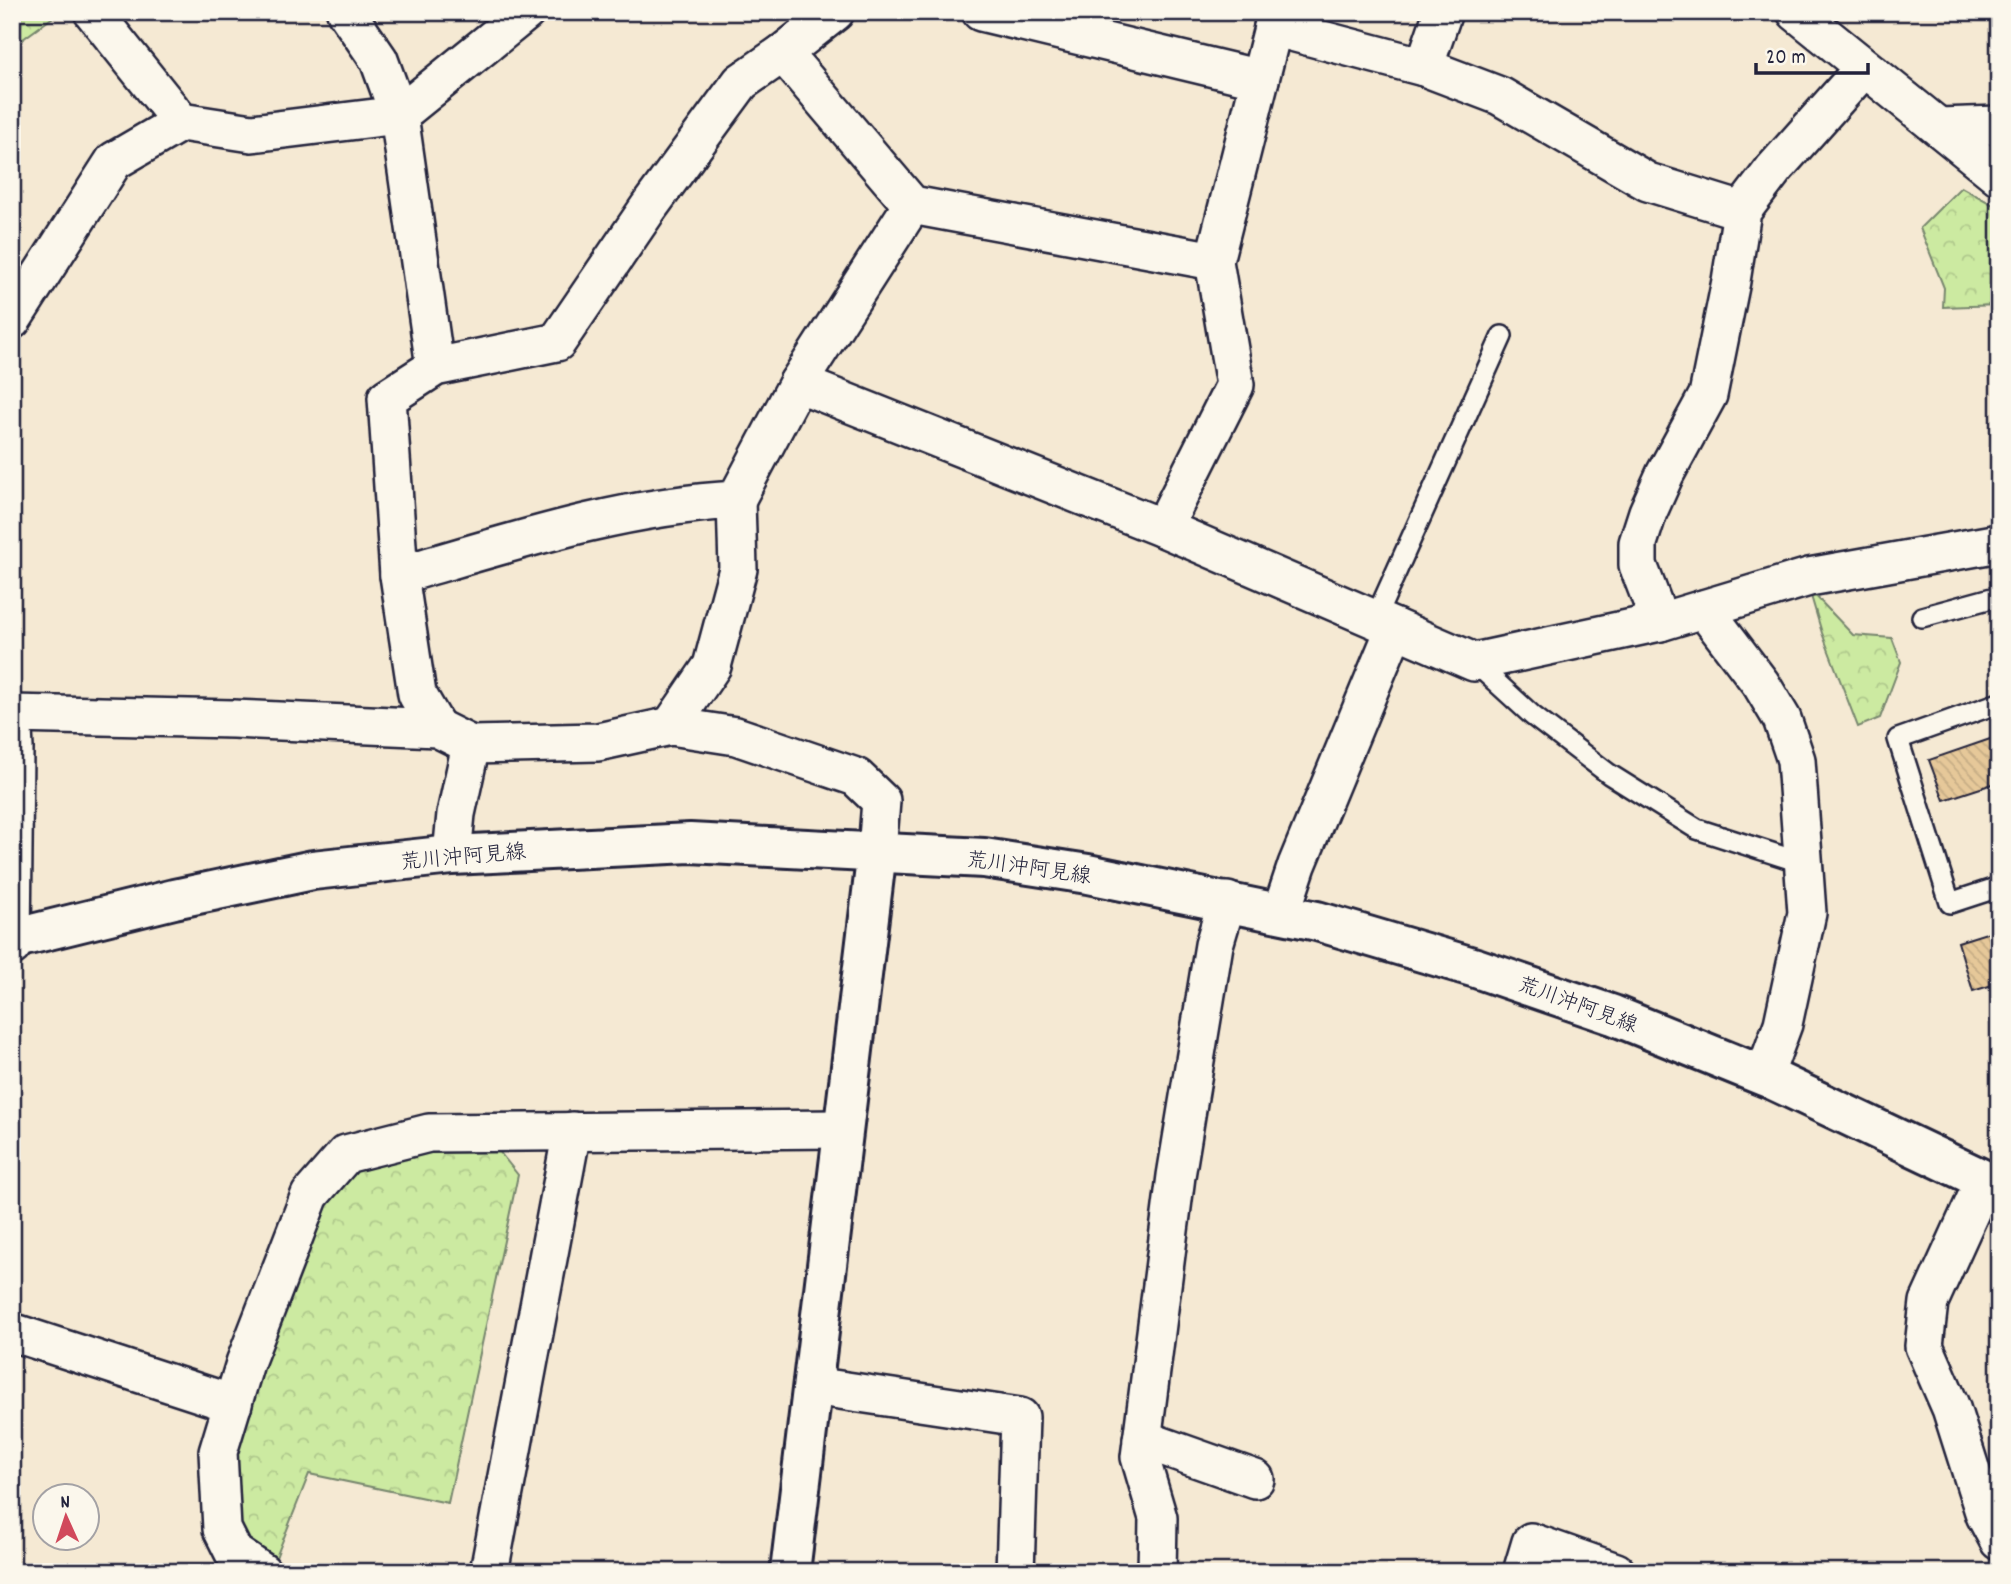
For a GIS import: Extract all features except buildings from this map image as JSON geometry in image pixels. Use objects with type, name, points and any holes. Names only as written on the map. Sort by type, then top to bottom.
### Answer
[{"type":"main road","name":"荒川沖阿見線","points":[[13,941],[174,899],[313,870],[452,855],[690,843],[984,858],[1088,874],[1317,920],[1488,972],[1613,1014],[1764,1076],[1991,1184]]},
{"type":"main road","points":[[790,1572],[877,851]]},
{"type":"street","points":[[93,12],[181,122]]},
{"type":"street","points":[[346,12],[379,60],[399,115],[435,367]]},
{"type":"street","points":[[12,320],[114,161],[181,122],[252,133],[399,115],[526,12]]},
{"type":"street","points":[[437,728],[417,694],[399,575],[387,398],[435,367],[557,342],[649,207],[741,82],[835,12]]},
{"type":"street","points":[[981,12],[1260,79]]},
{"type":"street","points":[[1423,66],[1443,12]]},
{"type":"street","points":[[1796,12],[1999,176]]},
{"type":"street","points":[[1163,528],[1236,385],[1214,261],[1275,20],[1423,66],[1500,96],[1648,182],[1742,211]]},
{"type":"street","points":[[783,53],[912,205],[1214,261]]},
{"type":"street","points":[[1660,622],[1638,565],[1637,543],[1647,512],[1665,474],[1708,395],[1742,211],[1774,169],[1864,68]]},
{"type":"street","points":[[1939,127],[1999,125]]},
{"type":"street","points":[[671,726],[712,666],[738,569],[736,500],[798,383],[912,205]]},
{"type":"street","points":[[798,383],[1163,528],[1474,662],[1660,622],[1809,577],[1999,543]]},
{"type":"street","points":[[399,575],[566,527],[690,503],[736,500]]},
{"type":"street","points":[[1704,609],[1761,684],[1782,719],[1796,760],[1807,913],[1783,1024],[1764,1076]]},
{"type":"street","points":[[1281,913],[1385,624]]},
{"type":"street","points":[[13,941],[15,748],[12,713],[437,728],[471,745],[598,741],[671,726],[736,736],[856,777],[881,801],[877,851]]},
{"type":"street","points":[[452,855],[456,814],[471,745]]},
{"type":"street","points":[[1157,1572],[1158,1518],[1140,1457],[1176,1176],[1214,945],[1227,901]]},
{"type":"street","points":[[262,1572],[234,1553],[222,1529],[218,1452],[245,1363],[310,1195],[346,1154],[429,1133],[842,1129]]},
{"type":"street","points":[[489,1572],[572,1131]]},
{"type":"street","points":[[1991,1184],[1929,1302],[1924,1346],[1951,1408],[1985,1515],[1999,1541]]},
{"type":"street","points":[[12,1332],[233,1404]]},
{"type":"street","points":[[813,1386],[1020,1417],[1015,1572]]},
{"type":"street","points":[[1142,1439],[1255,1479]]},
{"type":"street","points":[[1522,1572],[1531,1542],[1616,1572]]},
{"type":"lane","points":[[1385,624],[1502,336]]},
{"type":"lane","points":[[1922,617],[1999,596]]},
{"type":"lane","points":[[1474,662],[1533,716],[1609,774],[1696,829],[1803,863]]},
{"type":"lane","points":[[1999,703],[1898,739],[1950,903],[1999,887]]},
{"type":"green space","points":[[12,12],[60,12],[12,47]]},
{"type":"green space","points":[[1961,187],[1999,208],[1999,305],[1943,307],[1944,288],[1920,228]]},
{"type":"green space","points":[[1809,589],[1853,635],[1892,638],[1901,662],[1880,718],[1858,727],[1822,633]]},
{"type":"green space","points":[[494,1145],[518,1175],[448,1503],[309,1474],[273,1565],[246,1547],[236,1527],[232,1455],[323,1197],[351,1166],[432,1146]]}]
